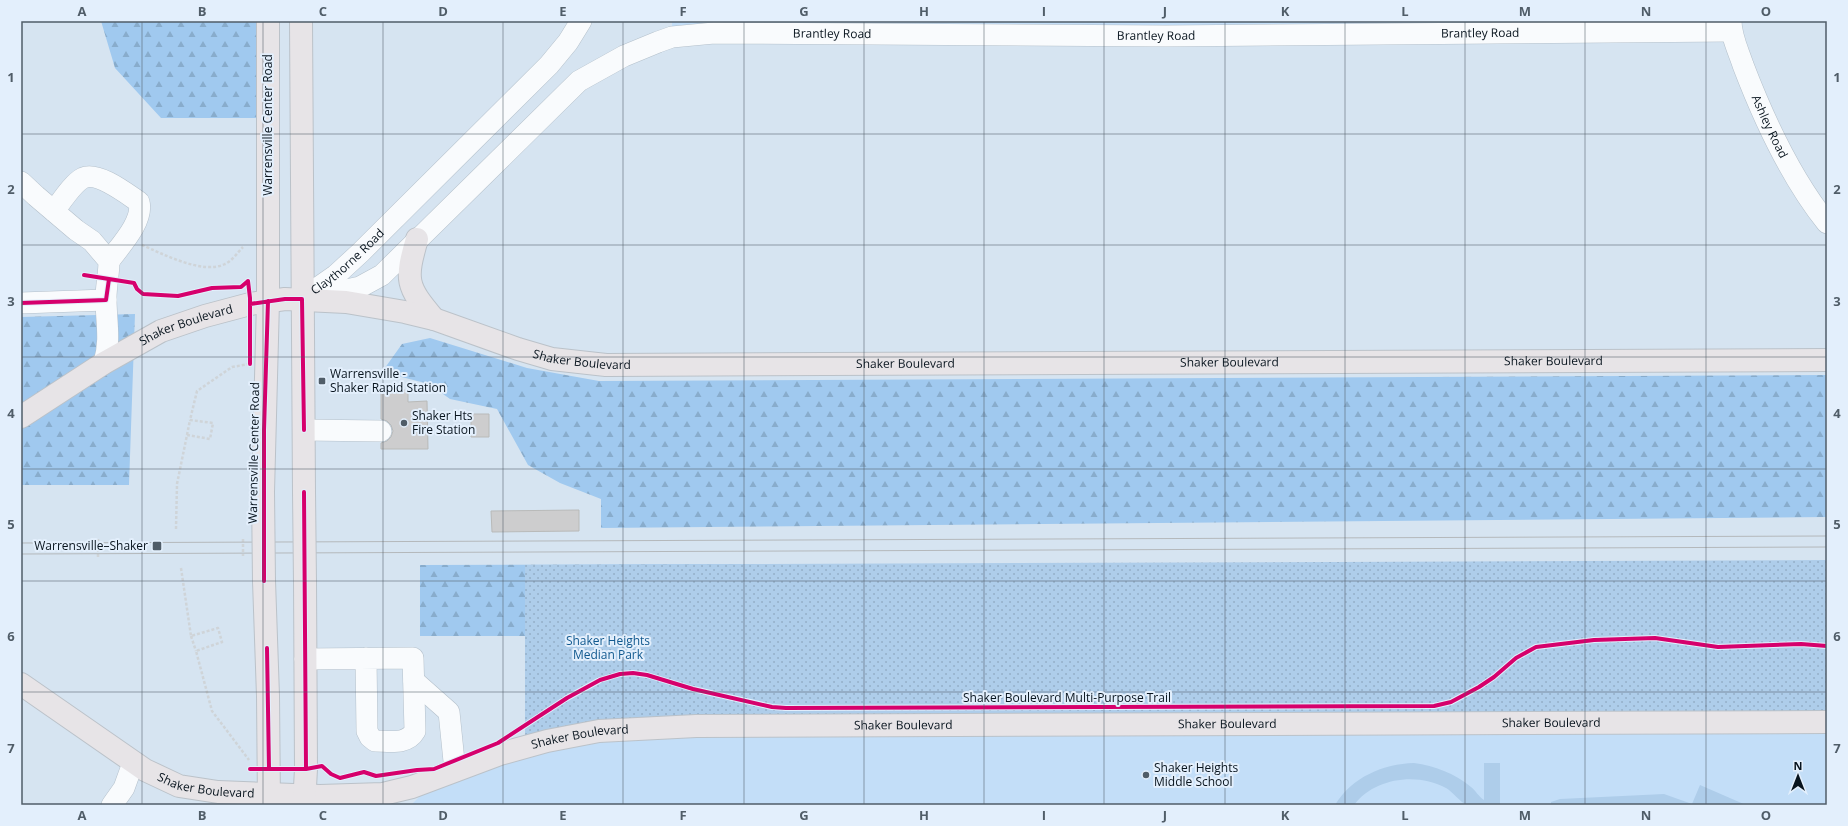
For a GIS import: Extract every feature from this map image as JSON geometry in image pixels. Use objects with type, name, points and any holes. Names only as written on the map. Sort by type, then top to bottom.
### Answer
[{"type":"main road","name":"Warrensville Center Road","points":[[268,21],[268,301],[263,492],[269,800]]},
{"type":"main road","points":[[301,21],[306,659],[306,769],[304,800]]},
{"type":"main road","points":[[417,239],[410,264],[410,284],[416,298],[434,319]]},
{"type":"main road","name":"Shaker Boulevard","points":[[21,417],[104,363],[161,331],[205,316],[268,301],[302,299],[346,302],[434,319],[518,349],[552,359],[606,365],[1827,360]]},
{"type":"main road","name":"Shaker Boulevard","points":[[21,684],[133,763],[162,779],[191,788],[269,800],[383,800],[412,787],[500,754],[547,741],[599,731],[667,727],[1827,722]]},
{"type":"street","name":"Claythorne Road","points":[[302,299],[336,275],[360,253],[534,81],[568,42],[581,21]]},
{"type":"street","name":"Brantley Road","points":[[590,74],[672,29],[714,33],[1166,36],[1731,26]]},
{"type":"street","name":"Ashley Road","points":[[1731,26],[1747,75],[1769,126],[1794,174],[1813,206],[1827,223]]},
{"type":"street","name":"Claythorne Road","points":[[302,299],[348,291],[370,283],[382,275],[568,91],[590,74]]},
{"type":"street","points":[[54,211],[83,178],[94,177],[112,184],[139,202],[141,209],[139,219],[109,261],[106,300],[109,336],[104,363]]},
{"type":"street","points":[[21,182],[54,211],[92,241],[109,261]]},
{"type":"street","points":[[21,303],[106,300]]},
{"type":"street","points":[[304,430],[381,431]]},
{"type":"street","points":[[306,659],[366,658],[414,658],[415,731],[411,738],[406,740],[375,741],[370,737],[367,731],[366,658]]},
{"type":"street","points":[[414,681],[449,712],[455,771]]},
{"type":"street","points":[[112,805],[124,788],[133,763]]},
{"type":"path","points":[[125,238],[188,264],[201,266],[225,264],[243,247]]},
{"type":"path","points":[[176,529],[177,484],[196,391],[232,367],[250,364]]},
{"type":"path","points":[[187,434],[210,439],[213,423],[190,420]]},
{"type":"path","points":[[98,539],[98,557]]},
{"type":"path","points":[[243,539],[243,556]]},
{"type":"path","points":[[181,568],[191,636],[215,716],[250,760]]},
{"type":"path","points":[[191,636],[218,628],[222,642],[196,651]]},
{"type":"shaded area","points":[[672,21],[1731,21],[672,37]]},
{"type":"shaded area","name":"Shaker Heights Middle School","points":[[1827,729],[1827,805],[411,805],[424,792],[498,763],[606,737]]},
{"type":"green space","points":[[101,21],[268,21],[268,118],[161,118],[115,68]]},
{"type":"green space","points":[[135,314],[129,485],[21,485],[21,317]]},
{"type":"green space","points":[[430,338],[527,368],[599,381],[1827,375],[1827,517],[601,528],[601,499],[560,483],[528,465],[497,409],[450,399],[429,384],[382,372],[402,344]]},
{"type":"green space","name":"Shaker Heights Median Park","points":[[1827,560],[1827,722],[696,726],[525,747],[525,565]]},
{"type":"green space","points":[[801,564],[525,727],[525,636],[420,636],[420,565]]},
{"type":"green space","points":[[1414,763],[1437,768],[1451,774],[1465,782],[1484,800],[1484,763],[1500,763],[1500,805],[1470,806],[1462,802],[1446,788],[1435,783],[1409,779],[1397,780],[1373,789],[1354,805],[1335,805],[1350,787],[1369,774],[1391,766]]},
{"type":"green space","points":[[1700,785],[1746,805],[1551,805],[1551,802],[1560,799],[1664,794],[1692,804]]},
{"type":"building","name":"Shaker Hts Fire Station","points":[[381,390],[408,390],[408,402],[427,401],[428,449],[381,449],[381,443],[387,441],[391,437],[393,431],[391,425],[387,421],[381,419]]},
{"type":"building","points":[[471,414],[489,414],[489,437],[471,437]]},
{"type":"building","points":[[579,510],[579,531],[492,532],[491,511]]},
{"type":"tram line","points":[[21,543],[1827,536]]},
{"type":"tram line","points":[[21,554],[1827,547]]},
{"type":"cycle path","points":[[84,275],[134,283],[137,289],[143,294],[178,296],[212,288],[241,287],[248,281]]},
{"type":"cycle path","points":[[21,303],[106,300],[109,279]]},
{"type":"cycle path","points":[[248,281],[250,298],[250,364]]},
{"type":"cycle path","points":[[250,304],[285,299],[302,299],[304,430]]},
{"type":"cycle path","points":[[264,581],[264,430],[268,301]]},
{"type":"cycle path","points":[[304,492],[306,769]]},
{"type":"cycle path","name":"Shaker Boulevard Multi-Purpose Trail","points":[[250,769],[306,769],[322,766],[331,774],[340,778],[364,772],[376,776],[434,769],[498,743],[567,698],[600,680],[620,674],[633,673],[647,675],[693,689],[772,707],[786,708],[1434,706],[1451,702],[1479,687],[1494,677],[1516,658],[1536,647],[1594,640],[1655,638],[1718,647],[1801,644],[1827,646]]},
{"type":"cycle path","points":[[267,648],[269,769]]},
{"type":"place","name":"Warrensville - Shaker Rapid Station","points":[[322,381]]},
{"type":"place","name":"Shaker Hts Fire Station","points":[[404,423]]},
{"type":"place","name":"Warrensville–Shaker","points":[[157,546]]},
{"type":"place","name":"Shaker Heights Middle School","points":[[1146,775]]}]
